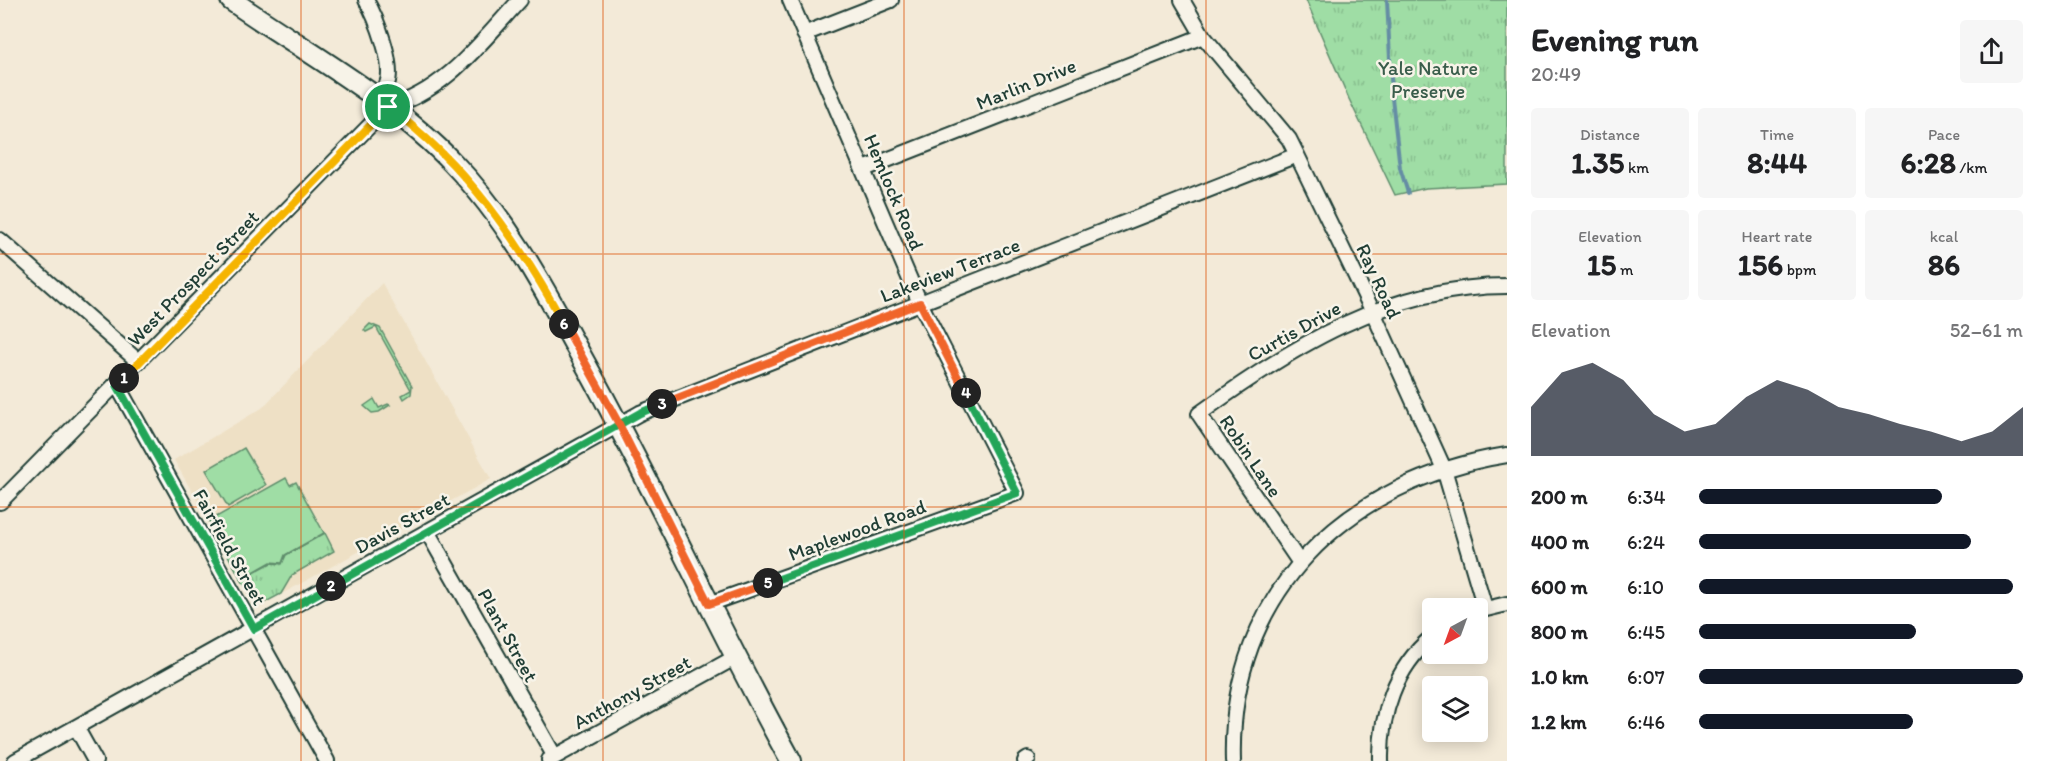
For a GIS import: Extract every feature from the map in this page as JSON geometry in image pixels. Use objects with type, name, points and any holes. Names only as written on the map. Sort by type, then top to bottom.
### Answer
[{"type":"main road","points":[[231,0],[382,104],[451,160],[507,230],[543,286],[619,424],[791,761]]},
{"type":"street","points":[[366,0],[388,61],[388,82],[382,104],[413,100],[448,77],[520,0]]},
{"type":"street","name":"Hemlock Road","points":[[790,0],[920,303],[1017,493]]},
{"type":"street","points":[[804,34],[891,0]]},
{"type":"street","name":"Ray Road","points":[[1182,0],[1203,36],[1289,139],[1297,155],[1373,312],[1444,469],[1478,598]]},
{"type":"street","name":"Marlin Drive","points":[[864,169],[1203,36]]},
{"type":"street","name":"West Prospect Street","points":[[0,502],[117,385],[382,104]]},
{"type":"street","name":"Lakeview Terrace","points":[[619,424],[640,413],[1297,155]]},
{"type":"street","points":[[0,240],[139,362]]},
{"type":"street","name":"Curtis Drive","points":[[1242,384],[1316,336],[1408,299],[1507,286]]},
{"type":"street","name":"Robin Lane","points":[[1242,384],[1199,414],[1300,563]]},
{"type":"street","name":"Fairfield Street","points":[[117,385],[327,761]]},
{"type":"street","name":"Davis Street","points":[[15,761],[619,424]]},
{"type":"street","points":[[1233,761],[1236,707],[1249,652],[1277,595],[1300,563],[1332,530],[1362,507],[1406,483],[1444,469],[1507,455]]},
{"type":"street","name":"Maplewood Road","points":[[709,604],[1017,493]]},
{"type":"street","name":"Plant Street","points":[[427,531],[551,759]]},
{"type":"street","points":[[1488,608],[1507,604]]},
{"type":"street","points":[[1381,761],[1382,728],[1391,696],[1406,666],[1422,648]]},
{"type":"street","name":"Anthony Street","points":[[551,759],[736,657]]},
{"type":"street","points":[[75,727],[95,761]]},
{"type":"shaded area","points":[[382,283],[491,479],[258,607],[174,460],[262,408]]},
{"type":"green space","name":"Yale Nature Preserve","points":[[1306,0],[1507,0],[1507,184],[1426,188],[1395,195],[1349,99]]},
{"type":"green space","points":[[370,324],[380,328],[412,386],[411,394],[404,399],[402,395],[411,390],[376,327],[366,332],[364,330]]},
{"type":"green space","points":[[374,399],[379,408],[390,405],[379,412],[372,413],[364,406]]},
{"type":"green space","points":[[244,448],[266,485],[228,507],[206,470]]},
{"type":"green space","points":[[286,478],[290,485],[296,482],[324,533],[285,555],[282,563],[271,562],[241,579],[209,521]]},
{"type":"green space","points":[[325,533],[334,551],[292,575],[281,594],[264,603],[251,596],[241,579],[271,563],[282,564],[286,555]]},
{"type":"waterway","points":[[1387,0],[1392,98],[1400,168],[1408,193]]},
{"type":"route","points":[[388,107],[117,385],[254,629],[487,497],[619,424],[640,413],[920,303],[1017,493],[709,604],[619,424],[543,286],[514,239],[482,195],[451,160],[388,107]]}]
